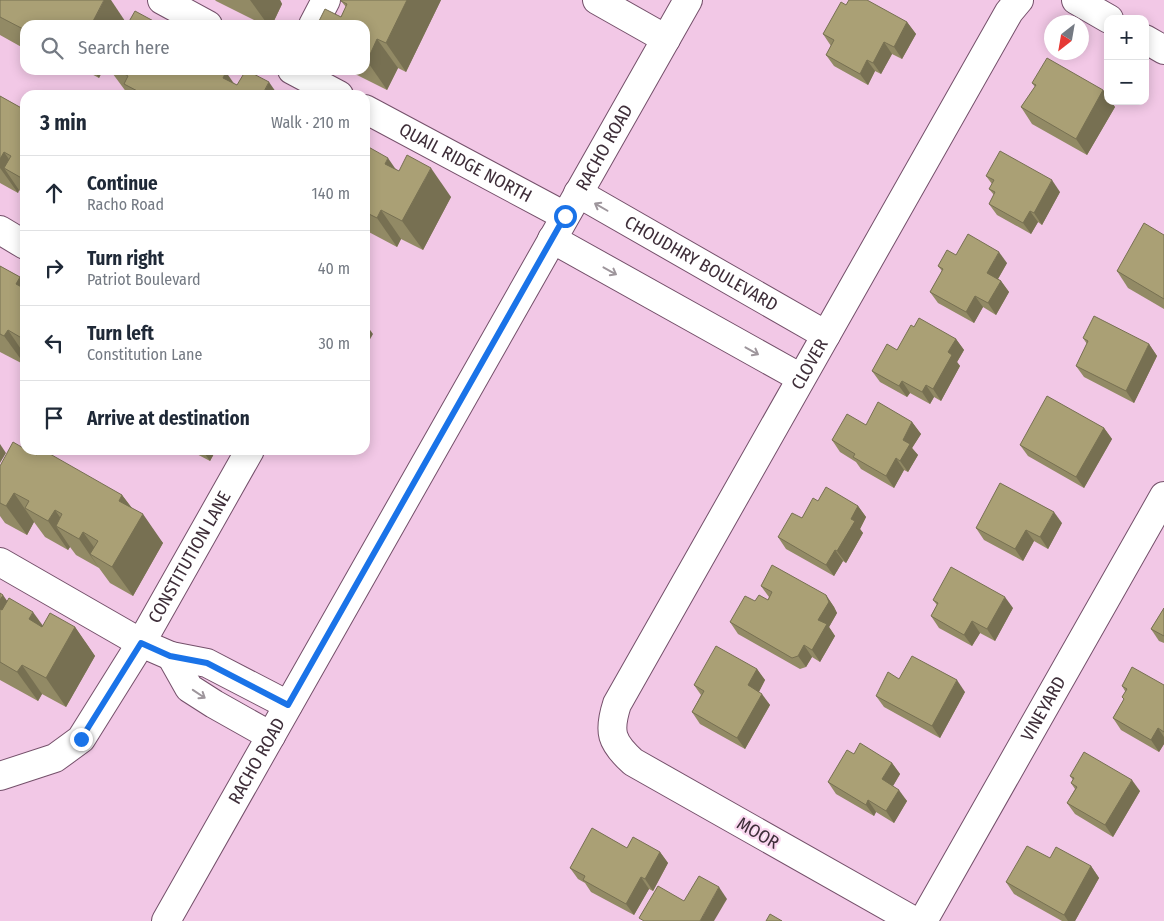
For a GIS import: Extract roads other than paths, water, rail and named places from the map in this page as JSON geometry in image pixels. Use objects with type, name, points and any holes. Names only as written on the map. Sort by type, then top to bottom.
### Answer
[{"type":"street","points":[[162,0],[199,20]]},
{"type":"street","points":[[316,20],[326,0]]},
{"type":"street","points":[[597,0],[666,39]]},
{"type":"street","name":"RACHO ROAD","points":[[166,921],[688,0]]},
{"type":"street","name":"CLOVER","points":[[612,734],[611,722],[617,704],[1009,12],[1019,0]]},
{"type":"street","points":[[1076,0],[1104,16]]},
{"type":"street","points":[[1149,42],[1164,50]]},
{"type":"street","points":[[301,75],[330,90]]},
{"type":"street","name":"QUAIL RIDGE NORTH","points":[[370,112],[565,216]]},
{"type":"street","points":[[565,216],[801,378]]},
{"type":"street","name":"CHOUDHRY BOULEVARD","points":[[565,216],[826,335]]},
{"type":"street","points":[[0,230],[20,241]]},
{"type":"street","name":"CONSTITUTION LANE","points":[[0,776],[55,758],[81,739],[141,643],[247,455]]},
{"type":"street","name":"VINEYARD","points":[[923,921],[1164,496]]},
{"type":"street","points":[[0,562],[141,643],[170,656],[207,663],[288,705]]},
{"type":"street","points":[[170,656],[189,688],[272,736]]},
{"type":"street","name":"MOOR","points":[[612,734],[618,746],[633,762],[914,921]]}]
